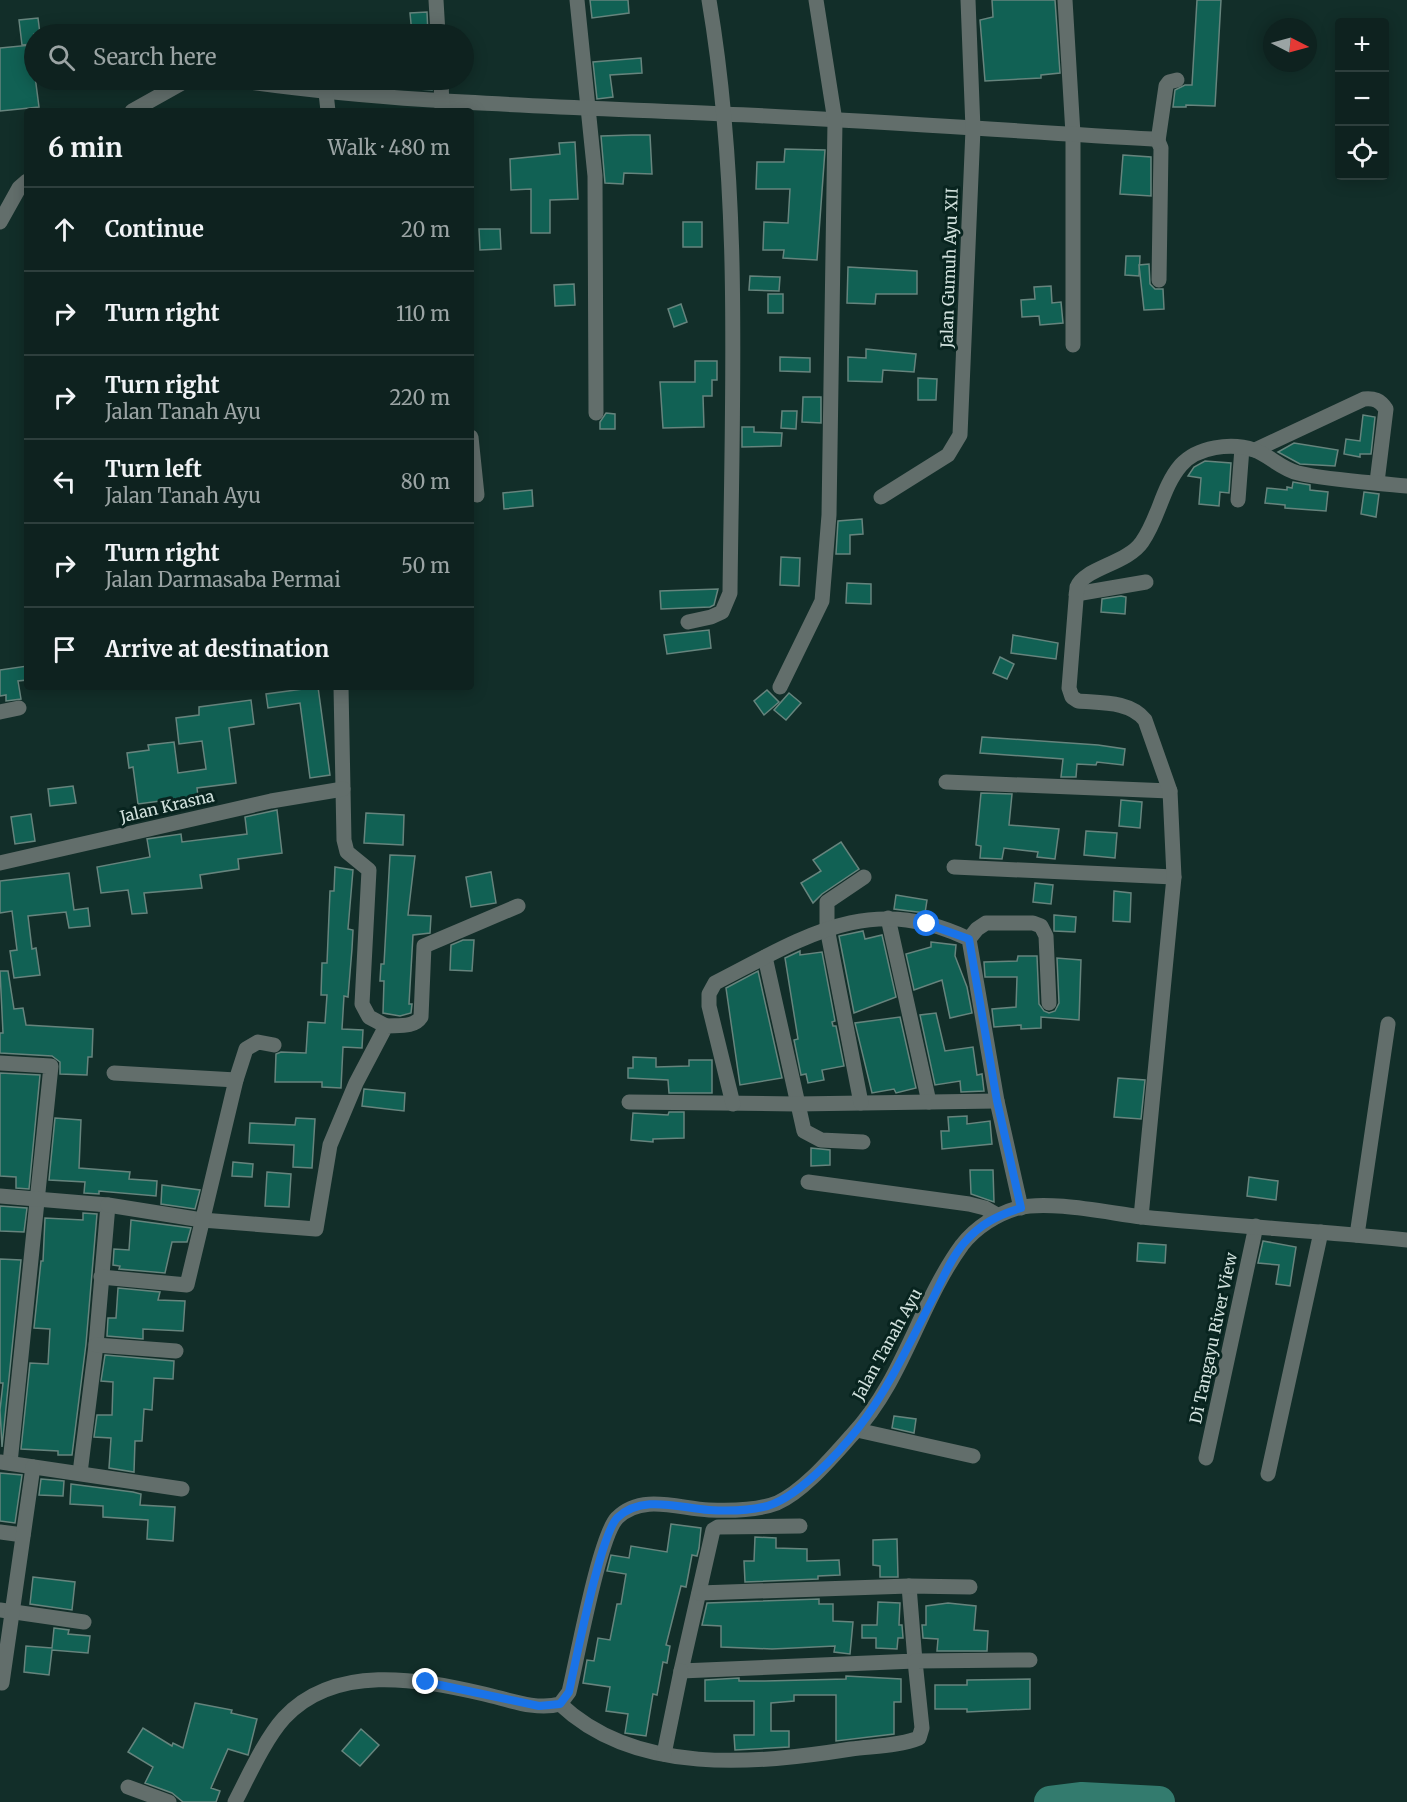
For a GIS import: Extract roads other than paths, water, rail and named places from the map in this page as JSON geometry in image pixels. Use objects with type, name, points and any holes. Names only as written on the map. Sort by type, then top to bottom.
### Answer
[{"type":"street","points":[[436,0],[437,24]]},
{"type":"street","points":[[577,0],[595,177],[596,413]]},
{"type":"street","points":[[688,622],[722,612],[730,593],[732,287],[721,68],[709,0]]},
{"type":"street","points":[[780,687],[822,601],[826,578],[835,121],[816,0]]},
{"type":"street","name":"Jalan Gumuh Ayu XII","points":[[881,497],[948,455],[960,435],[973,129],[968,0]]},
{"type":"street","points":[[1065,0],[1073,134],[1072,345]]},
{"type":"street","points":[[1159,280],[1161,148],[1158,141],[1166,86],[1169,82],[1177,80]]},
{"type":"street","points":[[138,108],[173,90]]},
{"type":"street","points":[[305,90],[442,106],[724,114],[1158,141]]},
{"type":"street","points":[[441,90],[442,106]]},
{"type":"street","points":[[326,93],[328,108]]},
{"type":"street","points":[[0,222],[24,184]]},
{"type":"street","points":[[1142,1216],[1174,877],[1170,791],[1145,720],[1138,711],[1129,707],[1078,700],[1072,697],[1069,688],[1079,580],[1131,555],[1143,541],[1168,483],[1182,464],[1194,453],[1213,448],[1248,449],[1364,399],[1373,399],[1382,402],[1386,409],[1377,482]]},
{"type":"street","points":[[1248,449],[1295,473],[1407,486]]},
{"type":"street","points":[[1238,500],[1248,449]]},
{"type":"street","points":[[474,466],[477,495]]},
{"type":"street","points":[[1076,594],[1146,582]]},
{"type":"street","points":[[341,690],[345,847],[369,870],[362,1004],[369,1017],[387,1026],[409,1025],[419,1021],[423,949],[426,944],[518,906]]},
{"type":"street","points":[[0,712],[20,708]]},
{"type":"street","points":[[946,782],[1170,791]]},
{"type":"street","name":"Jalan Krasna","points":[[0,863],[271,801],[343,789]]},
{"type":"street","points":[[954,867],[1174,877]]},
{"type":"street","points":[[861,1103],[826,928],[827,902],[864,877]]},
{"type":"street","points":[[733,1104],[708,1006],[709,994],[715,983],[826,928],[864,918],[888,918],[927,924],[969,939]]},
{"type":"street","points":[[888,918],[929,1102]]},
{"type":"street","points":[[1021,1208],[997,1101],[969,939],[976,929],[986,922],[1033,922],[1041,926],[1047,936],[1049,1003]]},
{"type":"street","points":[[765,957],[796,1104],[808,1135],[821,1140],[862,1142]]},
{"type":"street","points":[[1357,1235],[1388,1024]]},
{"type":"street","points":[[0,1196],[108,1205],[202,1220],[311,1230],[317,1228],[330,1145],[339,1119],[387,1026]]},
{"type":"street","points":[[102,1277],[187,1285],[236,1080],[246,1049],[258,1042],[273,1045]]},
{"type":"street","points":[[0,1063],[51,1065],[38,1199],[5,1462],[182,1489]]},
{"type":"street","points":[[114,1073],[236,1080]]},
{"type":"street","points":[[629,1102],[796,1104],[997,1101]]},
{"type":"street","points":[[808,1182],[969,1204],[985,1208],[997,1215]]},
{"type":"street","points":[[80,1473],[96,1345],[108,1205]]},
{"type":"street","name":"Jalan Tanah Ayu","points":[[560,1704],[569,1692],[600,1556],[616,1519],[639,1506],[655,1504],[708,1510],[763,1507],[788,1497],[819,1470],[857,1430],[880,1399],[963,1244],[997,1215],[1021,1208],[1089,1210],[1407,1240]]},
{"type":"street","name":"Di Tangayu River View","points":[[1206,1458],[1256,1226]]},
{"type":"street","points":[[1268,1474],[1321,1232]]},
{"type":"street","points":[[96,1345],[176,1351]]},
{"type":"street","points":[[857,1430],[973,1456]]},
{"type":"street","points":[[2,1683],[7,1611],[23,1535],[33,1467]]},
{"type":"street","points":[[664,1754],[710,1536],[718,1527],[800,1526]]},
{"type":"street","points":[[0,1532],[23,1535]]},
{"type":"street","points":[[235,1802],[281,1720],[299,1703],[333,1688],[355,1682],[397,1679],[443,1685],[539,1706],[560,1704],[589,1728],[615,1742],[664,1754],[744,1760],[787,1760],[916,1739],[921,1736],[922,1728],[909,1586]]},
{"type":"street","points":[[699,1593],[909,1586],[970,1587]]},
{"type":"street","points":[[7,1611],[84,1622]]},
{"type":"street","points":[[681,1671],[915,1660],[1030,1660]]},
{"type":"street","points":[[128,1787],[169,1802]]},
{"type":"waterway","points":[[1050,1802],[1082,1798],[1159,1802]]}]
